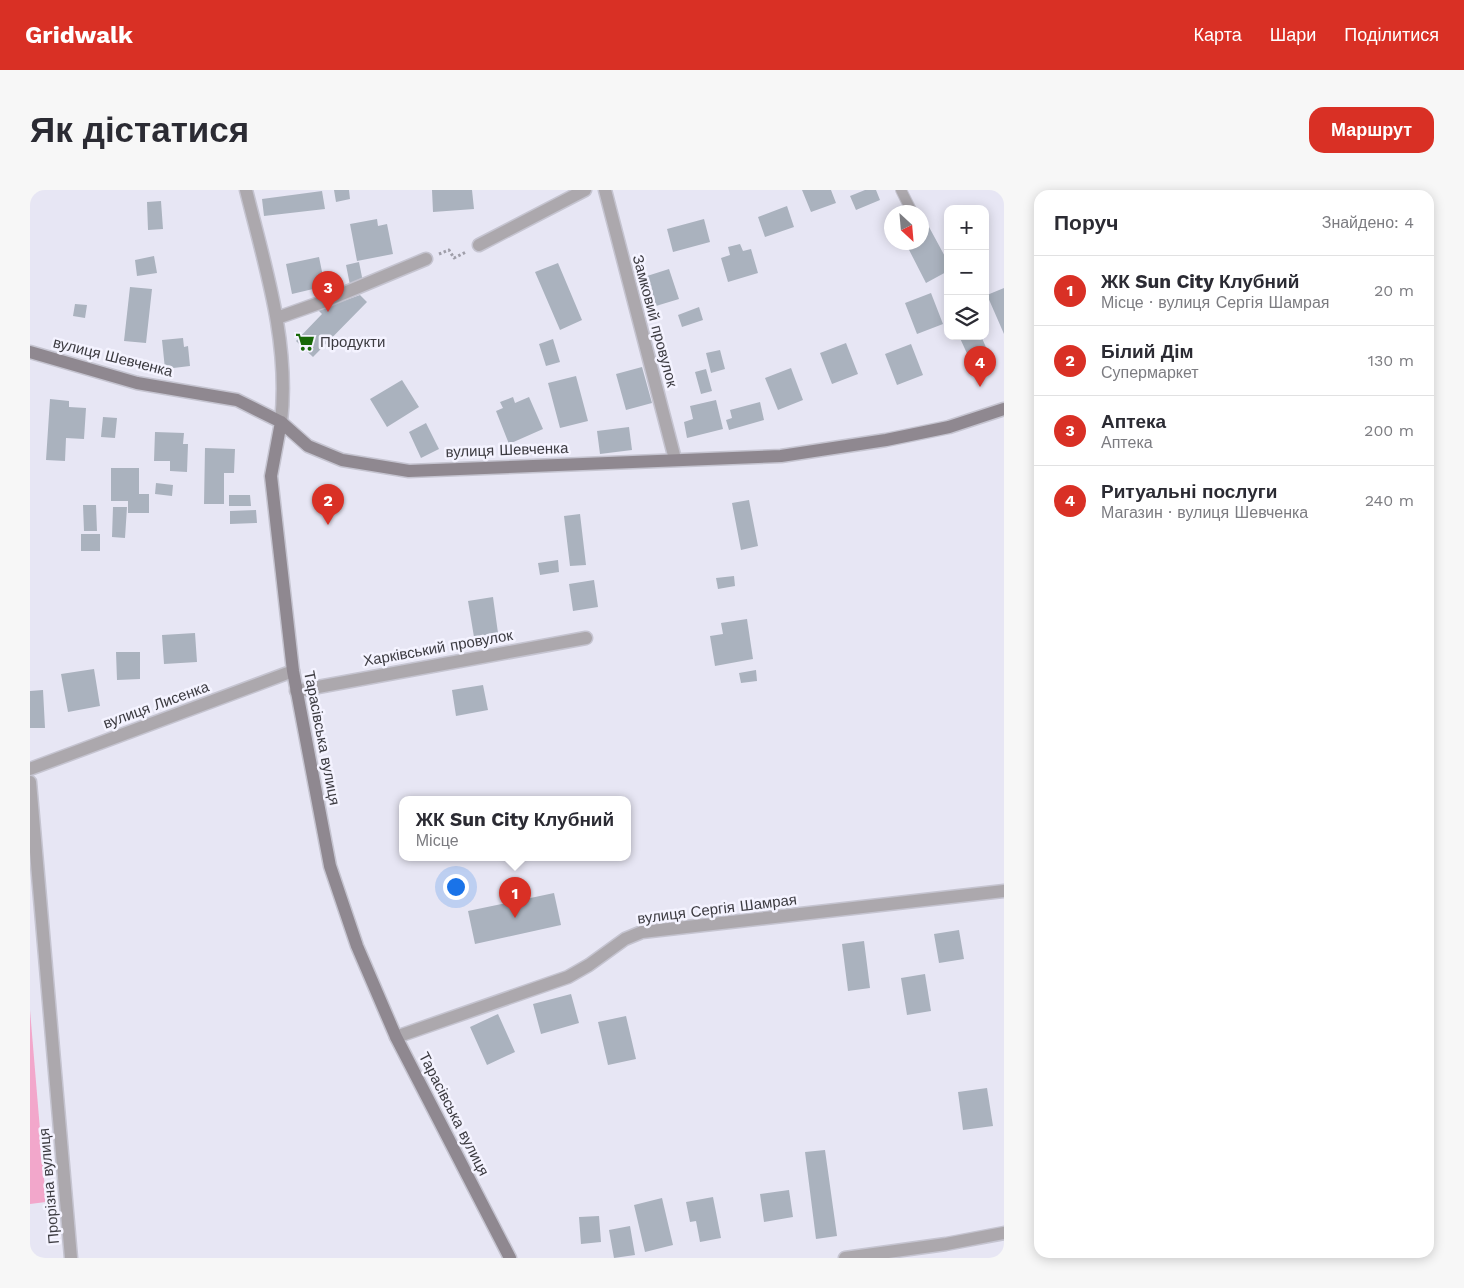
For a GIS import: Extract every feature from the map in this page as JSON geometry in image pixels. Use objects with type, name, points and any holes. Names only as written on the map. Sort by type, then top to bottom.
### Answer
[{"type":"street","name":"Тарасівська вулиця","points":[[246,190],[277,318],[284,396],[271,476],[296,691],[330,866],[357,946],[396,1037],[510,1258]]},
{"type":"street","points":[[480,245],[585,190]]},
{"type":"street","name":"Замковий провулок","points":[[604,190],[675,459]]},
{"type":"street","points":[[277,318],[326,301],[426,259]]},
{"type":"street","name":"вулиця Шевченка","points":[[30,352],[137,382],[237,400],[281,422],[308,446],[342,460],[409,471],[781,456],[886,440],[949,427],[1004,409]]},
{"type":"street","name":"Харківський провулок","points":[[296,691],[586,638]]},
{"type":"street","name":"вулиця Лисенка","points":[[30,769],[293,671]]},
{"type":"street","name":"Прорізна вулиця","points":[[30,782],[72,1258]]},
{"type":"street","name":"вулиця Сергія Шамрая","points":[[396,1037],[568,977],[589,965],[625,939],[642,932],[1004,890]]},
{"type":"street","points":[[845,1258],[946,1244],[1004,1233]]},
{"type":"lane","points":[[901,190],[908,205]]},
{"type":"path","points":[[449,250],[454,258]]},
{"type":"shaded area","points":[[30,1010],[46,1202],[30,1204]]},
{"type":"building","points":[[334,190],[349,190],[350,199],[336,202]]},
{"type":"building","points":[[432,190],[472,190],[474,209],[433,212]]},
{"type":"building","points":[[802,190],[831,190],[836,203],[811,212]]},
{"type":"building","points":[[865,190],[876,190],[880,200],[856,210],[850,196]]},
{"type":"building","points":[[322,191],[325,209],[264,216],[262,199]]},
{"type":"building","points":[[161,201],[163,229],[148,230],[147,202]]},
{"type":"building","points":[[787,206],[794,227],[765,237],[758,217]]},
{"type":"building","points":[[377,219],[378,226],[387,224],[393,254],[357,261],[350,224]]},
{"type":"building","points":[[704,219],[710,242],[673,252],[667,229]]},
{"type":"building","points":[[929,227],[944,255],[944,273],[926,283],[909,250],[929,250]]},
{"type":"building","points":[[740,244],[743,251],[751,249],[758,273],[728,282],[721,258],[730,255],[728,247]]},
{"type":"building","points":[[154,256],[157,273],[137,276],[135,260]]},
{"type":"building","points":[[319,257],[326,291],[314,294],[313,289],[292,294],[286,264]]},
{"type":"building","points":[[359,262],[363,282],[350,285],[346,265]]},
{"type":"building","points":[[558,263],[582,320],[560,330],[535,272]]},
{"type":"building","points":[[644,268],[647,276],[669,269],[679,299],[646,309],[634,272]]},
{"type":"building","points":[[130,287],[152,289],[146,343],[124,341]]},
{"type":"building","points":[[1004,288],[1004,334],[989,300],[989,294]]},
{"type":"building","points":[[931,293],[943,324],[917,334],[905,303]]},
{"type":"building","points":[[360,295],[367,302],[313,357],[296,341],[322,314],[318,310]]},
{"type":"building","points":[[75,304],[87,305],[85,318],[73,316]]},
{"type":"building","points":[[699,307],[703,320],[682,327],[678,315]]},
{"type":"building","points":[[183,338],[184,347],[188,346],[190,366],[165,369],[162,340]]},
{"type":"building","points":[[553,339],[560,362],[546,366],[539,344]]},
{"type":"building","points":[[961,340],[983,340],[993,363],[975,371]]},
{"type":"building","points":[[846,343],[858,374],[832,384],[820,353]]},
{"type":"building","points":[[911,344],[923,375],[897,385],[885,354]]},
{"type":"building","points":[[720,350],[725,369],[711,373],[706,353]]},
{"type":"building","points":[[642,367],[652,403],[626,410],[616,374]]},
{"type":"building","points":[[791,368],[803,400],[778,410],[765,378]]},
{"type":"building","points":[[706,369],[712,391],[701,394],[695,372]]},
{"type":"building","points":[[576,376],[588,421],[560,428],[548,383]]},
{"type":"building","points":[[402,380],[419,407],[387,427],[370,399]]},
{"type":"building","points":[[513,397],[515,403],[529,397],[543,429],[509,444],[496,411],[503,408],[500,402]]},
{"type":"building","points":[[50,399],[69,401],[69,407],[86,408],[84,439],[66,438],[65,461],[46,460]]},
{"type":"building","points":[[716,400],[723,429],[687,438],[684,422],[693,419],[690,406]]},
{"type":"building","points":[[760,402],[764,420],[729,430],[726,420],[732,418],[730,410]]},
{"type":"building","points":[[103,417],[117,418],[115,438],[101,437]]},
{"type":"building","points":[[426,423],[439,449],[421,458],[409,432]]},
{"type":"building","points":[[629,427],[632,450],[600,454],[597,431]]},
{"type":"building","points":[[155,432],[184,433],[183,444],[188,444],[187,472],[170,471],[170,461],[154,461]]},
{"type":"building","points":[[205,448],[235,449],[234,473],[224,473],[224,504],[204,504]]},
{"type":"building","points":[[111,468],[139,468],[139,494],[149,494],[149,513],[128,513],[128,501],[111,501]]},
{"type":"building","points":[[156,483],[173,485],[172,496],[155,494]]},
{"type":"building","points":[[229,495],[250,495],[251,506],[229,506]]},
{"type":"building","points":[[749,500],[758,546],[741,550],[732,503]]},
{"type":"building","points":[[83,505],[96,505],[97,531],[84,531]]},
{"type":"building","points":[[113,507],[127,507],[125,538],[112,537]]},
{"type":"building","points":[[256,510],[257,523],[230,524],[230,511]]},
{"type":"building","points":[[580,514],[586,565],[570,566],[564,516]]},
{"type":"building","points":[[81,534],[100,534],[100,551],[81,551]]},
{"type":"building","points":[[558,560],[559,572],[540,575],[538,563]]},
{"type":"building","points":[[734,576],[735,586],[718,589],[716,578]]},
{"type":"building","points":[[594,580],[598,607],[573,611],[569,584]]},
{"type":"building","points":[[493,597],[498,633],[474,637],[468,601]]},
{"type":"building","points":[[747,619],[753,659],[715,666],[710,636],[723,634],[721,623]]},
{"type":"building","points":[[195,633],[197,662],[164,664],[162,635]]},
{"type":"building","points":[[116,652],[140,652],[140,679],[117,680]]},
{"type":"building","points":[[94,669],[100,706],[68,712],[61,674]]},
{"type":"building","points":[[756,670],[757,681],[741,683],[739,673]]},
{"type":"building","points":[[483,685],[488,710],[456,716],[452,690]]},
{"type":"building","points":[[43,690],[45,728],[30,728],[30,691]]},
{"type":"building","points":[[554,893],[561,925],[475,944],[468,911]]},
{"type":"building","points":[[959,930],[964,959],[939,963],[934,934]]},
{"type":"building","points":[[864,941],[870,988],[848,991],[842,944]]},
{"type":"building","points":[[925,974],[931,1011],[907,1015],[901,978]]},
{"type":"building","points":[[571,994],[579,1023],[541,1034],[533,1004]]},
{"type":"building","points":[[498,1014],[515,1052],[487,1065],[470,1027]]},
{"type":"building","points":[[626,1016],[636,1059],[608,1065],[598,1022]]},
{"type":"building","points":[[987,1088],[993,1126],[963,1130],[958,1092]]},
{"type":"building","points":[[825,1150],[837,1236],[816,1239],[805,1152]]},
{"type":"building","points":[[789,1190],[793,1217],[764,1222],[760,1194]]},
{"type":"building","points":[[713,1197],[721,1238],[700,1242],[696,1221],[690,1222],[686,1202]]},
{"type":"building","points":[[662,1198],[673,1245],[645,1252],[634,1205]]},
{"type":"building","points":[[599,1216],[601,1242],[581,1244],[579,1217]]},
{"type":"building","points":[[630,1226],[635,1255],[614,1258],[609,1230]]},
{"type":"place","name":"Аптека","points":[[328,312]]},
{"type":"place","name":"Продукти","points":[[305,342]]},
{"type":"place","name":"Ритуальні послуги","points":[[980,387]]},
{"type":"place","name":"Білий Дім","points":[[328,525]]},
{"type":"place","name":"ЖК Sun City Клубний","points":[[515,918]]}]
